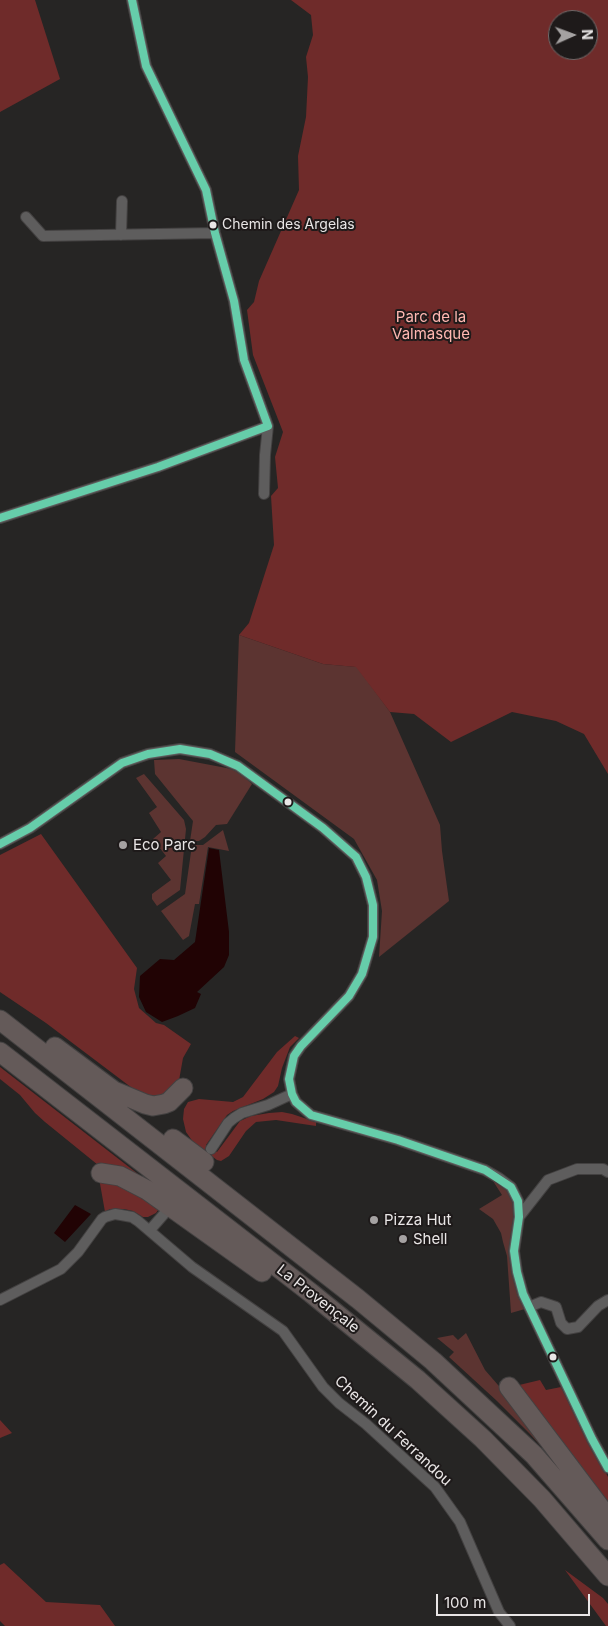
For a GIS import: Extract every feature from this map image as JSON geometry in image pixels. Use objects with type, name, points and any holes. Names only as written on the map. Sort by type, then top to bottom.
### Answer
[{"type":"highway","points":[[0,1006],[114,1091],[180,1145],[208,1155]]},
{"type":"highway","name":"La Provençale","points":[[0,1020],[350,1293],[433,1361],[534,1455],[608,1540]]},
{"type":"highway","name":"La Provençale","points":[[0,1052],[311,1293],[418,1380],[506,1462],[542,1499],[608,1576]]},
{"type":"highway","points":[[114,1091],[141,1103],[159,1106],[170,1102],[183,1088]]},
{"type":"highway","points":[[101,1172],[120,1176],[147,1190],[281,1285],[376,1345]]},
{"type":"highway","points":[[509,1387],[608,1518]]},
{"type":"street","points":[[132,0],[146,66],[206,190],[215,233],[234,301],[244,360],[268,426],[264,494]]},
{"type":"street","points":[[121,235],[122,201]]},
{"type":"street","points":[[26,217],[43,236],[215,233]]},
{"type":"street","points":[[0,518],[158,467],[268,426]]},
{"type":"street","points":[[0,844],[30,828],[122,763],[148,754],[180,749],[210,754],[238,766],[323,828],[356,857],[366,878],[372,905],[373,937],[362,974],[349,996],[301,1046],[294,1056],[289,1079],[292,1094],[296,1102],[311,1115],[398,1140],[486,1170],[511,1187],[518,1201],[519,1217],[514,1251],[516,1272],[523,1294],[592,1439],[608,1468]]},
{"type":"street","points":[[208,1155],[228,1123],[234,1118],[242,1113],[268,1105],[292,1094]]},
{"type":"street","points":[[519,1217],[548,1180],[577,1169],[603,1169],[608,1172]]},
{"type":"street","name":"Chemin du Ferrandou","points":[[0,1300],[60,1269],[78,1252],[102,1220],[109,1215],[115,1214],[132,1217],[150,1230],[192,1267],[283,1331],[323,1388],[435,1487],[460,1522],[499,1612],[510,1626]]},
{"type":"street","points":[[150,1230],[164,1214]]},
{"type":"street","points":[[530,1307],[541,1302],[556,1307],[561,1323],[567,1329],[578,1327],[598,1306],[608,1300]]},
{"type":"shaded area","points":[[239,635],[323,664],[357,667],[390,712],[440,825],[449,901],[379,957],[382,911],[377,880],[354,839],[235,752]]},
{"type":"shaded area","points":[[179,759],[237,770],[252,784],[227,824],[216,825],[199,841],[190,841],[193,821],[155,774],[154,760]]},
{"type":"shaded area","points":[[144,774],[184,820],[186,829],[180,890],[157,906],[152,899],[152,894],[171,880],[158,863],[166,856],[153,839],[161,832],[149,813],[157,807],[136,778]]},
{"type":"shaded area","points":[[223,830],[229,851],[208,847],[199,904],[195,904],[189,936],[183,940],[161,911],[185,894],[192,845],[203,845]]},
{"type":"shaded area","points":[[209,848],[219,850],[229,932],[229,955],[224,967],[197,992],[201,994],[195,1008],[162,1022],[146,1012],[139,997],[140,976],[160,959],[174,960],[195,942]]},
{"type":"shaded area","points":[[482,1174],[492,1177],[508,1189],[515,1203],[513,1235],[525,1309],[511,1313],[507,1256],[501,1233],[493,1219],[479,1209],[502,1195],[493,1181]]},
{"type":"shaded area","points":[[75,1205],[91,1214],[65,1242],[54,1233]]},
{"type":"shaded area","points":[[466,1333],[485,1370],[511,1400],[559,1466],[497,1401],[449,1357],[454,1352],[437,1338],[453,1335],[458,1340]]},
{"type":"green space","points":[[0,0],[35,0],[60,79],[0,112]]},
{"type":"green space","name":"Parc de la Valmasque","points":[[291,0],[608,0],[608,774],[584,734],[556,721],[512,712],[451,742],[414,714],[390,712],[356,667],[323,664],[239,635],[249,623],[274,545],[271,496],[278,488],[275,457],[283,432],[253,355],[247,310],[254,302],[259,281],[299,190],[298,156],[306,117],[308,77],[306,57],[313,35],[311,15]]},
{"type":"green space","points":[[41,834],[137,968],[134,989],[139,1008],[156,1023],[164,1025],[191,1044],[183,1058],[178,1086],[162,1101],[140,1094],[46,1023],[0,992],[0,855]]},
{"type":"green space","points":[[295,1036],[299,1038],[290,1047],[278,1086],[274,1092],[227,1115],[206,1145],[217,1152],[240,1121],[251,1116],[282,1112],[316,1122],[316,1126],[276,1120],[256,1122],[246,1131],[229,1156],[221,1161],[193,1142],[186,1132],[183,1119],[184,1109],[188,1102],[199,1099],[233,1102],[243,1097],[277,1052]]},
{"type":"green space","points":[[0,1067],[140,1177],[98,1165],[45,1122],[20,1095],[0,1079]]},
{"type":"green space","points":[[99,1178],[107,1178],[161,1206],[156,1213],[148,1217],[143,1217],[133,1211],[124,1209],[110,1209],[105,1212]]},
{"type":"green space","points":[[540,1380],[546,1390],[561,1387],[608,1477],[608,1506],[515,1386]]},
{"type":"green space","points":[[0,1420],[12,1433],[0,1438]]},
{"type":"green space","points":[[4,1563],[46,1602],[100,1605],[115,1626],[5,1626],[0,1621],[0,1565]]},
{"type":"green space","points":[[565,1570],[603,1598],[608,1604],[608,1626],[606,1626]]},
{"type":"transit line","points":[[0,518],[158,467],[268,426],[244,360],[234,301],[215,233],[206,190],[146,66],[132,0]]},
{"type":"transit line","points":[[0,844],[30,828],[122,763],[148,754],[180,749],[210,754],[238,766],[323,828],[356,857],[366,877],[373,905],[373,937],[362,974],[349,996],[301,1046],[294,1056],[289,1079],[292,1094],[296,1102],[311,1115],[398,1140],[485,1170],[511,1187],[518,1201],[519,1217],[514,1251],[523,1294],[592,1439],[608,1468]]},
{"type":"place","name":"Chemin des Argelas","points":[[213,225]]},
{"type":"place","name":"Eco Parc","points":[[123,845]]},
{"type":"place","name":"Pizza Hut","points":[[374,1220]]},
{"type":"place","name":"Shell","points":[[403,1239]]}]
